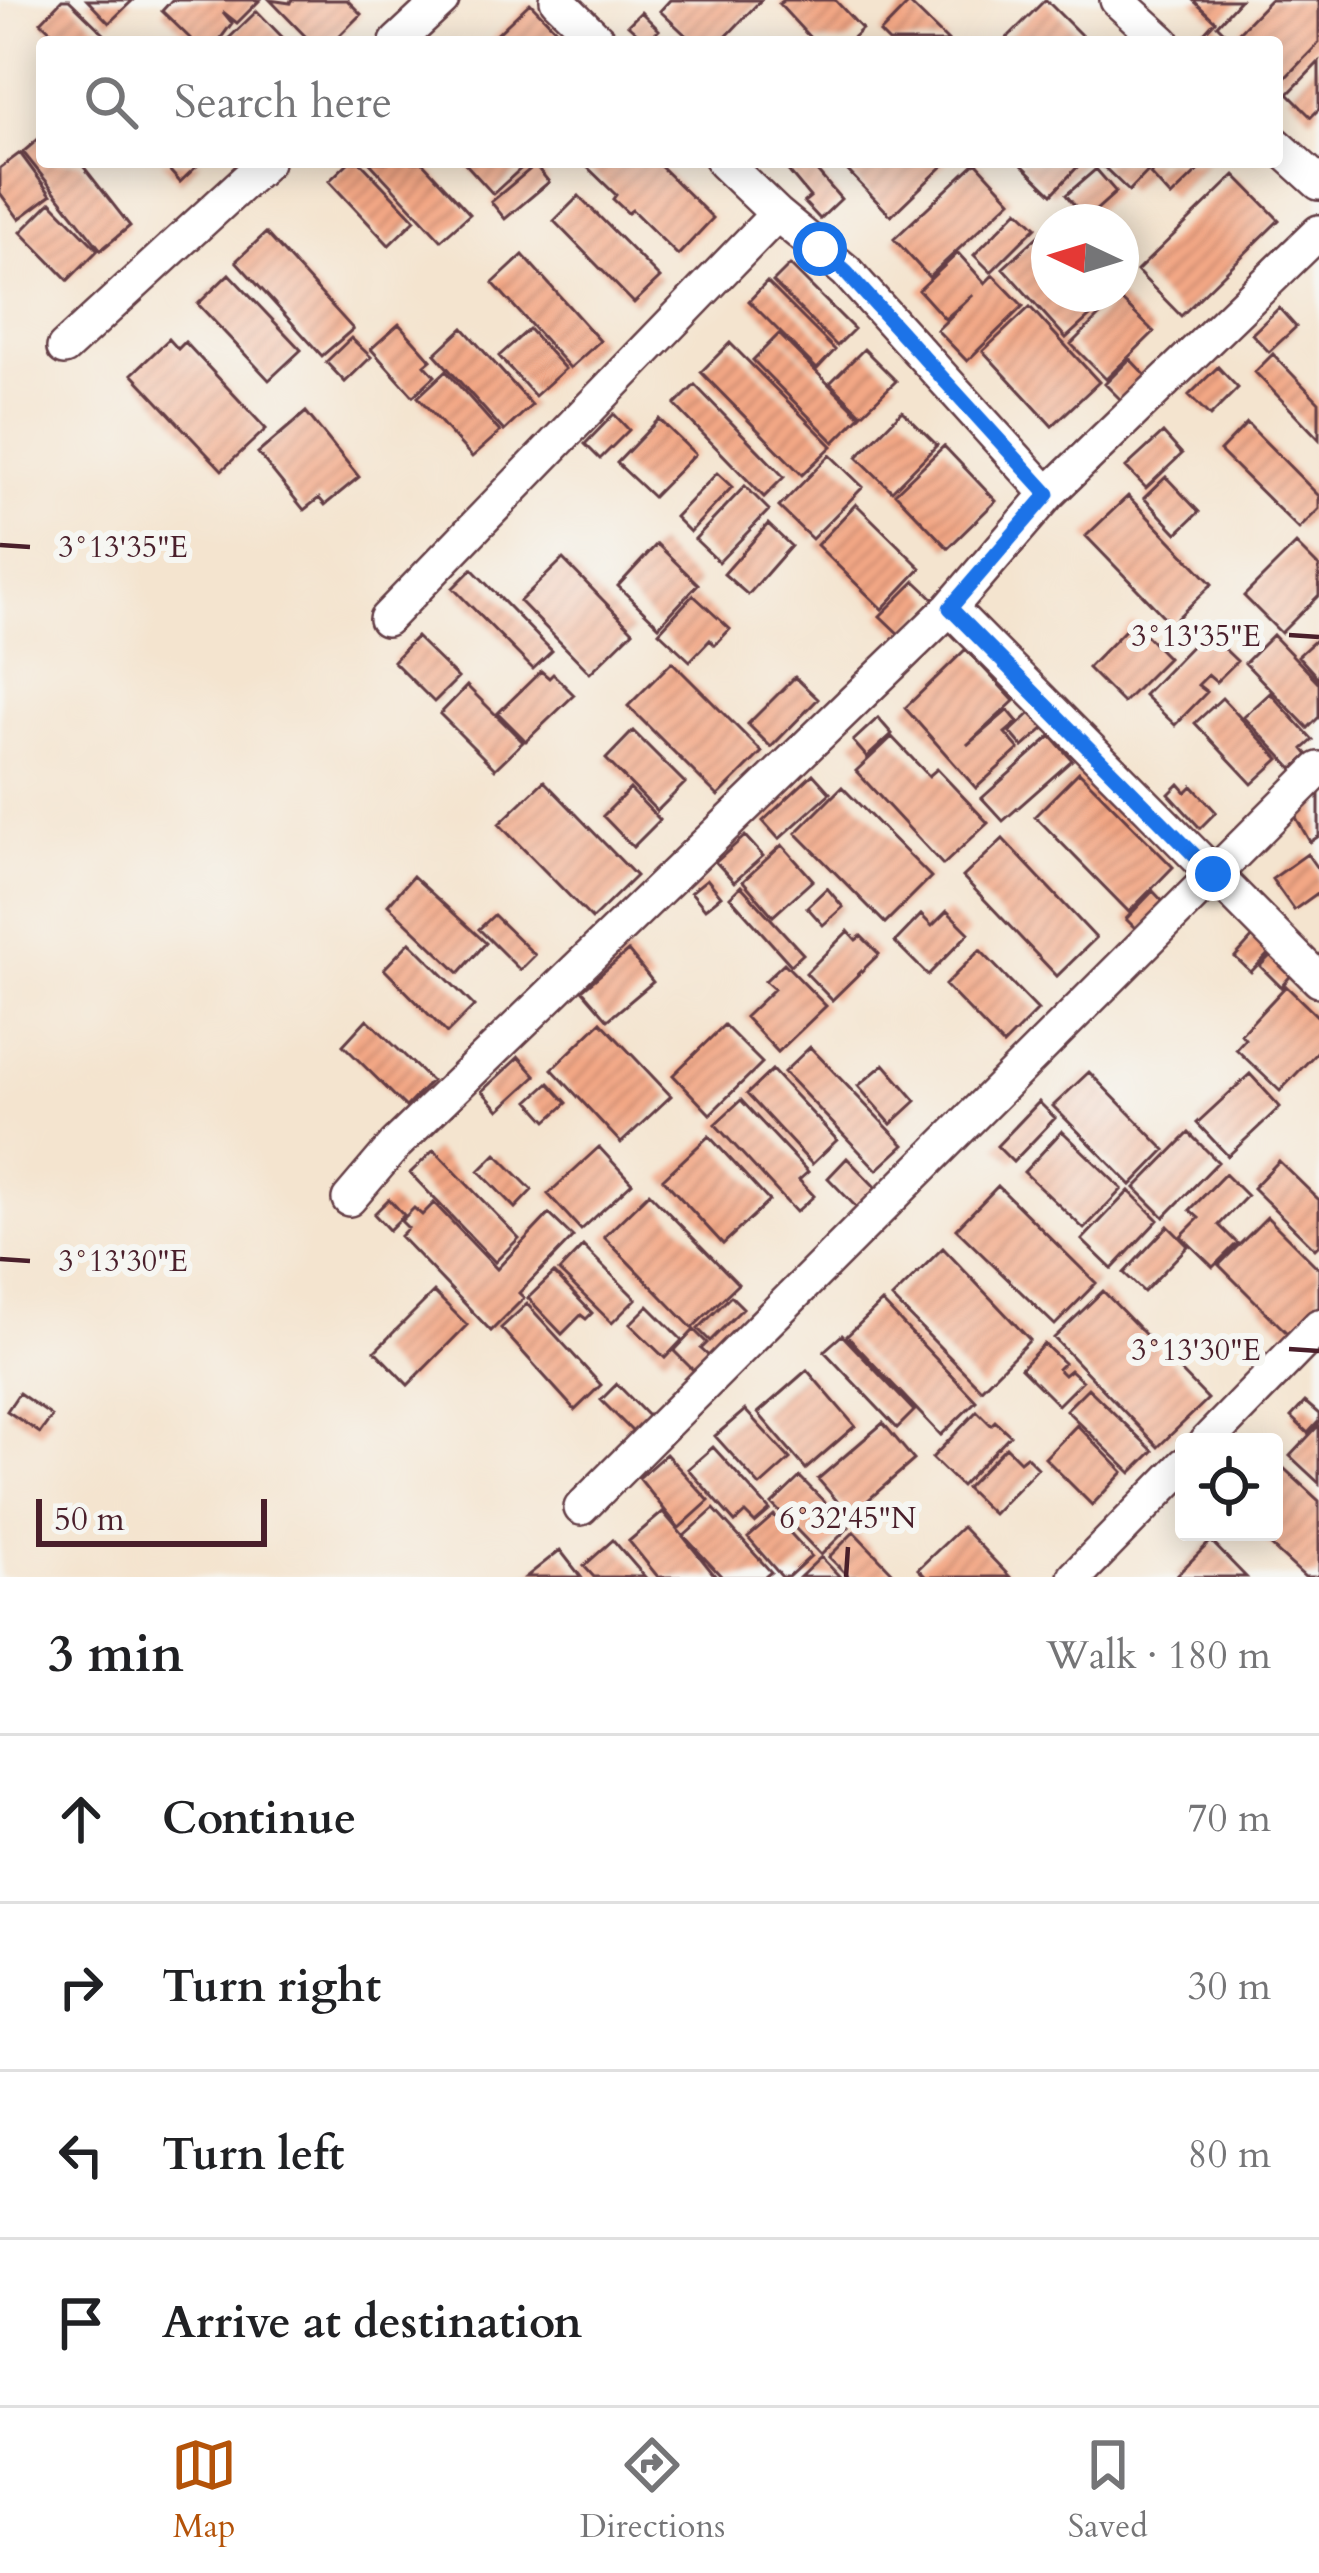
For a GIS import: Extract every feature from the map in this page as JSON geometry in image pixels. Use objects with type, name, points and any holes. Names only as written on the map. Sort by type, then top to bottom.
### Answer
[{"type":"street","points":[[403,36],[442,0]]},
{"type":"street","points":[[557,0],[594,36]]},
{"type":"street","points":[[1117,0],[1156,36]]},
{"type":"street","points":[[1283,150],[1319,183]]},
{"type":"street","points":[[64,348],[259,168]]},
{"type":"street","points":[[729,168],[846,272],[1048,494]]},
{"type":"street","points":[[386,619],[777,214]]},
{"type":"street","points":[[349,1199],[395,1145],[950,608],[1048,494],[1319,232]]},
{"type":"street","points":[[950,608],[1319,980]]},
{"type":"street","points":[[581,1508],[1319,769]]},
{"type":"street","points":[[1215,1433],[1319,1326]]},
{"type":"street","points":[[1075,1577],[1175,1474]]},
{"type":"building","points":[[62,0],[69,0],[106,36],[56,36],[41,22]]},
{"type":"building","points":[[87,0],[133,0],[109,23]]},
{"type":"building","points":[[172,0],[260,0],[237,23],[223,12],[232,23],[222,36],[188,36],[162,11]]},
{"type":"building","points":[[270,0],[347,0],[361,14],[339,36],[305,36]]},
{"type":"building","points":[[670,0],[761,0],[727,36],[687,36],[660,11]]},
{"type":"building","points":[[784,0],[835,0],[862,29],[854,36],[808,36],[779,4]]},
{"type":"building","points":[[1045,0],[1082,36],[1009,36]]},
{"type":"building","points":[[1193,0],[1240,0],[1217,25],[1224,32],[1220,36],[1202,35],[1215,21]]},
{"type":"building","points":[[1270,0],[1319,0],[1319,43],[1284,79],[1283,36],[1238,33]]},
{"type":"building","points":[[530,3],[562,36],[495,36]]},
{"type":"building","points":[[909,3],[943,36],[883,36],[880,33]]},
{"type":"building","points":[[257,11],[281,36],[231,36]]},
{"type":"building","points":[[641,12],[659,30],[653,36],[640,36],[628,25]]},
{"type":"building","points":[[1319,62],[1319,109],[1311,117],[1288,94]]},
{"type":"building","points":[[36,141],[36,168],[85,168],[130,226],[101,250],[23,152]]},
{"type":"building","points":[[20,153],[51,195],[19,219],[0,193],[0,168]]},
{"type":"building","points":[[167,168],[195,168],[180,182]]},
{"type":"building","points":[[343,168],[366,168],[415,220],[389,245],[329,181]]},
{"type":"building","points":[[375,168],[428,168],[470,214],[441,240]]},
{"type":"building","points":[[469,168],[521,168],[493,194]]},
{"type":"building","points":[[531,168],[537,168],[549,182],[505,219],[491,202]]},
{"type":"building","points":[[588,168],[662,168],[713,218],[678,255],[632,210],[628,213],[613,199],[616,195]]},
{"type":"building","points":[[786,168],[814,168],[841,199],[820,219],[804,202],[810,197]]},
{"type":"building","points":[[851,168],[941,168],[891,216],[848,171]]},
{"type":"building","points":[[970,168],[982,168],[1011,200],[929,277],[894,239]]},
{"type":"building","points":[[1025,168],[1076,168],[1052,194]]},
{"type":"building","points":[[1105,168],[1151,168],[1129,191]]},
{"type":"building","points":[[1156,168],[1201,168],[1171,197],[1150,174]]},
{"type":"building","points":[[1096,169],[1116,192],[1103,204],[1074,204],[1066,195]]},
{"type":"building","points":[[1235,175],[1279,220],[1181,316],[1139,269]]},
{"type":"building","points":[[579,196],[660,278],[634,303],[554,221]]},
{"type":"building","points":[[51,202],[98,250],[68,280],[21,232]]},
{"type":"building","points":[[1018,210],[1031,222],[1031,232],[991,272],[974,255]]},
{"type":"building","points":[[266,233],[353,329],[322,356],[236,261]]},
{"type":"building","points":[[1031,242],[1031,299],[1003,268]]},
{"type":"building","points":[[958,253],[985,283],[993,275],[1023,306],[967,361],[937,330],[973,295],[945,319],[919,290]]},
{"type":"building","points":[[523,255],[600,341],[570,368],[493,283]]},
{"type":"building","points":[[790,265],[854,329],[837,346],[773,282]]},
{"type":"building","points":[[229,274],[301,350],[269,380],[198,304]]},
{"type":"building","points":[[767,282],[835,350],[817,369],[749,301]]},
{"type":"building","points":[[1030,307],[1099,382],[1052,426],[983,351]]},
{"type":"building","points":[[1279,308],[1296,327],[1269,352],[1252,334]]},
{"type":"building","points":[[1043,312],[1094,312],[1066,338]]},
{"type":"building","points":[[1103,312],[1133,312],[1154,332],[1106,379],[1071,344]]},
{"type":"building","points":[[399,324],[431,360],[425,365],[435,376],[413,396],[371,349]]},
{"type":"building","points":[[463,328],[532,405],[504,431],[435,354]]},
{"type":"building","points":[[529,329],[565,369],[535,396],[499,356]]},
{"type":"building","points":[[779,334],[860,416],[834,442],[753,360]]},
{"type":"building","points":[[351,338],[371,357],[345,382],[326,362]]},
{"type":"building","points":[[169,339],[178,349],[185,342],[266,429],[222,470],[132,374]]},
{"type":"building","points":[[730,343],[832,446],[802,475],[701,372]]},
{"type":"building","points":[[864,349],[896,381],[862,414],[830,383]]},
{"type":"building","points":[[1273,354],[1319,402],[1319,439],[1255,372]]},
{"type":"building","points":[[1130,359],[1147,377],[1122,401],[1105,384]]},
{"type":"building","points":[[1218,367],[1238,388],[1210,416],[1189,395]]},
{"type":"building","points":[[446,371],[500,432],[472,457],[418,397]]},
{"type":"building","points":[[695,385],[784,477],[764,497],[675,405]]},
{"type":"building","points":[[902,411],[937,445],[892,491],[857,457]]},
{"type":"building","points":[[306,412],[359,477],[325,505],[319,498],[304,510],[258,453]]},
{"type":"building","points":[[614,414],[629,430],[600,459],[585,444]]},
{"type":"building","points":[[659,419],[695,454],[653,497],[617,463]]},
{"type":"building","points":[[1247,423],[1319,496],[1319,509],[1299,529],[1220,451]]},
{"type":"building","points":[[1163,433],[1182,454],[1146,488],[1126,467]]},
{"type":"building","points":[[944,446],[996,501],[948,548],[895,493]]},
{"type":"building","points":[[830,455],[863,487],[812,539],[779,507]]},
{"type":"building","points":[[717,473],[732,487],[690,532],[675,517]]},
{"type":"building","points":[[1166,477],[1199,512],[1177,533],[1144,498]]},
{"type":"building","points":[[745,486],[769,510],[719,562],[695,539]]},
{"type":"building","points":[[1128,496],[1212,584],[1171,624],[1086,536]]},
{"type":"building","points":[[856,504],[921,568],[882,609],[817,545]]},
{"type":"building","points":[[768,524],[791,546],[748,595],[724,574]]},
{"type":"building","points":[[657,544],[698,584],[659,626],[618,586]]},
{"type":"building","points":[[1296,544],[1319,567],[1319,595],[1281,633],[1244,596]]},
{"type":"building","points":[[563,559],[633,631],[590,673],[520,601]]},
{"type":"building","points":[[472,569],[552,651],[533,669],[453,588]]},
{"type":"building","points":[[915,581],[935,600],[901,636],[880,616]]},
{"type":"building","points":[[693,595],[730,629],[715,645],[710,640],[690,661],[659,632]]},
{"type":"building","points":[[1133,622],[1168,658],[1123,703],[1088,668]]},
{"type":"building","points":[[1206,631],[1237,661],[1216,682],[1208,675],[1198,685],[1207,692],[1175,725],[1144,695]]},
{"type":"building","points":[[1273,635],[1319,683],[1319,717],[1308,728],[1245,663]]},
{"type":"building","points":[[416,637],[458,678],[434,702],[393,661]]},
{"type":"building","points":[[1319,637],[1319,679],[1298,656]]},
{"type":"building","points":[[966,649],[1014,701],[967,745],[1008,710],[1018,722],[1005,733],[1019,749],[976,788],[905,708]]},
{"type":"building","points":[[672,662],[762,752],[718,796],[628,706]]},
{"type":"building","points":[[541,671],[549,678],[553,674],[574,695],[526,741],[498,713]]},
{"type":"building","points":[[795,677],[818,699],[771,747],[748,724]]},
{"type":"building","points":[[467,686],[523,742],[495,769],[440,714]]},
{"type":"building","points":[[1270,693],[1313,740],[1303,749],[1308,755],[1293,769],[1244,717]]},
{"type":"building","points":[[1222,698],[1279,759],[1252,784],[1195,723]]},
{"type":"building","points":[[1035,709],[1049,724],[1023,747],[1010,732]]},
{"type":"building","points":[[878,718],[892,734],[867,757],[853,741]]},
{"type":"building","points":[[633,731],[685,783],[657,811],[606,759]]},
{"type":"building","points":[[1051,736],[1072,760],[1003,821],[982,798]]},
{"type":"building","points":[[892,737],[929,776],[937,769],[988,823],[943,865],[856,771]]},
{"type":"building","points":[[1079,772],[1173,867],[1129,912],[1035,816]]},
{"type":"building","points":[[813,774],[830,793],[779,839],[763,821]]},
{"type":"building","points":[[544,781],[636,876],[592,919],[499,824]]},
{"type":"building","points":[[1179,784],[1186,792],[1192,786],[1216,812],[1200,828],[1169,794]]},
{"type":"building","points":[[842,787],[931,877],[885,923],[796,833]]},
{"type":"building","points":[[630,789],[660,820],[633,847],[603,816]]},
{"type":"building","points":[[1319,790],[1319,836],[1310,842],[1290,807]]},
{"type":"building","points":[[745,836],[763,856],[734,882],[716,862]]},
{"type":"building","points":[[1003,839],[1096,938],[1057,976],[963,877]]},
{"type":"building","points":[[782,845],[813,880],[773,916],[743,881]]},
{"type":"building","points":[[1307,854],[1319,871],[1319,892],[1294,910],[1272,879]]},
{"type":"building","points":[[413,876],[486,943],[459,973],[388,905]]},
{"type":"building","points":[[707,879],[721,896],[705,909],[691,892]]},
{"type":"building","points":[[741,886],[803,954],[791,965],[730,897]]},
{"type":"building","points":[[827,888],[843,907],[823,925],[807,907]]},
{"type":"building","points":[[1153,891],[1167,906],[1140,933],[1126,919]]},
{"type":"building","points":[[947,911],[969,933],[928,975],[895,942],[921,915],[932,926]]},
{"type":"building","points":[[494,915],[535,955],[520,970],[479,929]]},
{"type":"building","points":[[848,931],[856,940],[861,936],[879,954],[832,1000],[806,973]]},
{"type":"building","points":[[1253,937],[1270,952],[1251,972],[1235,957]]},
{"type":"building","points":[[410,942],[474,1006],[447,1033],[384,969]]},
{"type":"building","points":[[980,950],[1038,1010],[1003,1045],[945,985]]},
{"type":"building","points":[[628,951],[653,982],[608,1020],[582,990]]},
{"type":"building","points":[[1273,953],[1293,973],[1281,987],[1260,966]]},
{"type":"building","points":[[784,963],[826,1006],[778,1052],[745,1017],[774,989],[765,981]]},
{"type":"building","points":[[1286,986],[1319,1018],[1319,1050],[1280,1091],[1236,1049],[1245,1039],[1241,1034]]},
{"type":"building","points":[[367,1019],[431,1081],[406,1107],[343,1045]]},
{"type":"building","points":[[601,1022],[671,1096],[621,1143],[552,1069]]},
{"type":"building","points":[[724,1025],[762,1063],[710,1114],[673,1075]]},
{"type":"building","points":[[810,1047],[904,1145],[877,1170],[784,1072]]},
{"type":"building","points":[[519,1057],[536,1076],[499,1110],[482,1091]]},
{"type":"building","points":[[884,1064],[916,1101],[891,1124],[858,1086]]},
{"type":"building","points":[[772,1070],[837,1140],[812,1164],[747,1094]]},
{"type":"building","points":[[1089,1072],[1165,1150],[1131,1185],[1053,1106]]},
{"type":"building","points":[[1250,1074],[1280,1107],[1228,1156],[1197,1123]]},
{"type":"building","points":[[549,1083],[567,1103],[547,1121],[529,1101]]},
{"type":"building","points":[[741,1100],[808,1172],[799,1180],[814,1196],[796,1212],[715,1124]]},
{"type":"building","points":[[1039,1102],[1055,1118],[1013,1162],[997,1146]]},
{"type":"building","points":[[1062,1131],[1122,1189],[1084,1229],[1024,1172]]},
{"type":"building","points":[[1189,1133],[1218,1162],[1164,1217],[1135,1188]]},
{"type":"building","points":[[709,1136],[769,1201],[723,1244],[663,1179]]},
{"type":"building","points":[[599,1147],[632,1183],[581,1230],[548,1194]]},
{"type":"building","points":[[434,1150],[519,1238],[495,1262],[410,1173]]},
{"type":"building","points":[[496,1154],[532,1190],[515,1208],[479,1171]]},
{"type":"building","points":[[847,1158],[879,1191],[859,1210],[828,1178]]},
{"type":"building","points":[[1279,1161],[1319,1200],[1319,1245],[1315,1249],[1253,1188]]},
{"type":"building","points":[[1225,1174],[1247,1196],[1219,1225],[1237,1243],[1213,1267],[1181,1236],[1199,1218],[1190,1210]]},
{"type":"building","points":[[998,1186],[1096,1283],[1055,1325],[956,1229]]},
{"type":"building","points":[[1129,1191],[1158,1220],[1112,1269],[1082,1240]]},
{"type":"building","points":[[649,1193],[738,1284],[692,1328],[604,1237]]},
{"type":"building","points":[[389,1199],[404,1215],[389,1230],[374,1214]]},
{"type":"building","points":[[434,1203],[497,1269],[549,1214],[573,1237],[519,1293],[524,1298],[491,1331],[400,1236],[408,1228],[401,1221],[414,1208],[422,1215]]},
{"type":"building","points":[[1267,1217],[1319,1269],[1319,1307],[1290,1336],[1219,1265]]},
{"type":"building","points":[[1168,1226],[1188,1246],[1144,1292],[1124,1273]]},
{"type":"building","points":[[583,1246],[636,1299],[612,1323],[559,1271]]},
{"type":"building","points":[[943,1248],[1030,1340],[981,1389],[892,1298]]},
{"type":"building","points":[[554,1273],[592,1313],[586,1319],[581,1315],[562,1334],[528,1298]]},
{"type":"building","points":[[1103,1291],[1208,1399],[1158,1447],[1054,1338]]},
{"type":"building","points":[[434,1292],[467,1325],[408,1385],[375,1351]]},
{"type":"building","points":[[731,1296],[743,1308],[710,1341],[698,1329]]},
{"type":"building","points":[[882,1302],[976,1401],[941,1435],[847,1336]]},
{"type":"building","points":[[527,1304],[601,1385],[575,1410],[501,1328]]},
{"type":"building","points":[[648,1306],[682,1340],[665,1358],[630,1324]]},
{"type":"building","points":[[694,1330],[707,1343],[701,1349],[712,1359],[697,1374],[674,1351]]},
{"type":"building","points":[[842,1335],[914,1411],[897,1428],[824,1351]]},
{"type":"building","points":[[1044,1344],[1064,1363],[1058,1369],[1064,1375],[1070,1370],[1082,1381],[1058,1405],[1021,1368]]},
{"type":"building","points":[[807,1370],[855,1426],[806,1469],[758,1413]]},
{"type":"building","points":[[617,1384],[650,1418],[634,1433],[601,1400]]},
{"type":"building","points":[[1088,1388],[1153,1451],[1131,1473],[1066,1410]]},
{"type":"building","points":[[19,1393],[52,1416],[40,1433],[7,1411]]},
{"type":"building","points":[[1305,1402],[1319,1414],[1308,1433],[1291,1417]]},
{"type":"building","points":[[745,1410],[790,1459],[760,1486],[715,1436]]},
{"type":"building","points":[[977,1411],[1010,1435],[961,1486],[932,1458]]},
{"type":"building","points":[[883,1423],[914,1460],[850,1516],[818,1479]]},
{"type":"building","points":[[1077,1425],[1123,1472],[1092,1505],[1045,1458]]},
{"type":"building","points":[[1319,1425],[1319,1483],[1290,1456]]},
{"type":"building","points":[[713,1447],[770,1510],[755,1523],[745,1513],[735,1522],[688,1469]]},
{"type":"building","points":[[1006,1447],[1020,1461],[1026,1456],[1038,1468],[993,1514],[966,1488]]},
{"type":"building","points":[[666,1454],[709,1501],[679,1528],[639,1478]]},
{"type":"building","points":[[1283,1467],[1319,1501],[1319,1574],[1305,1577],[1266,1541],[1283,1541]]},
{"type":"building","points":[[800,1477],[849,1527],[821,1555],[772,1504]]},
{"type":"building","points":[[714,1509],[771,1572],[765,1577],[722,1577],[684,1536]]},
{"type":"building","points":[[663,1512],[716,1577],[658,1577],[629,1541]]},
{"type":"building","points":[[774,1515],[811,1556],[788,1577],[782,1577],[748,1538]]},
{"type":"building","points":[[962,1527],[1010,1577],[926,1577],[918,1569]]},
{"type":"building","points":[[854,1532],[897,1577],[849,1577],[829,1557]]},
{"type":"building","points":[[613,1540],[645,1577],[594,1577],[584,1566]]},
{"type":"building","points":[[1211,1541],[1246,1577],[1175,1577]]},
{"type":"building","points":[[560,1550],[581,1577],[526,1577]]},
{"type":"building","points":[[821,1557],[840,1577],[800,1577]]},
{"type":"route","points":[[820,249],[1048,494],[950,608],[1213,874]]}]
